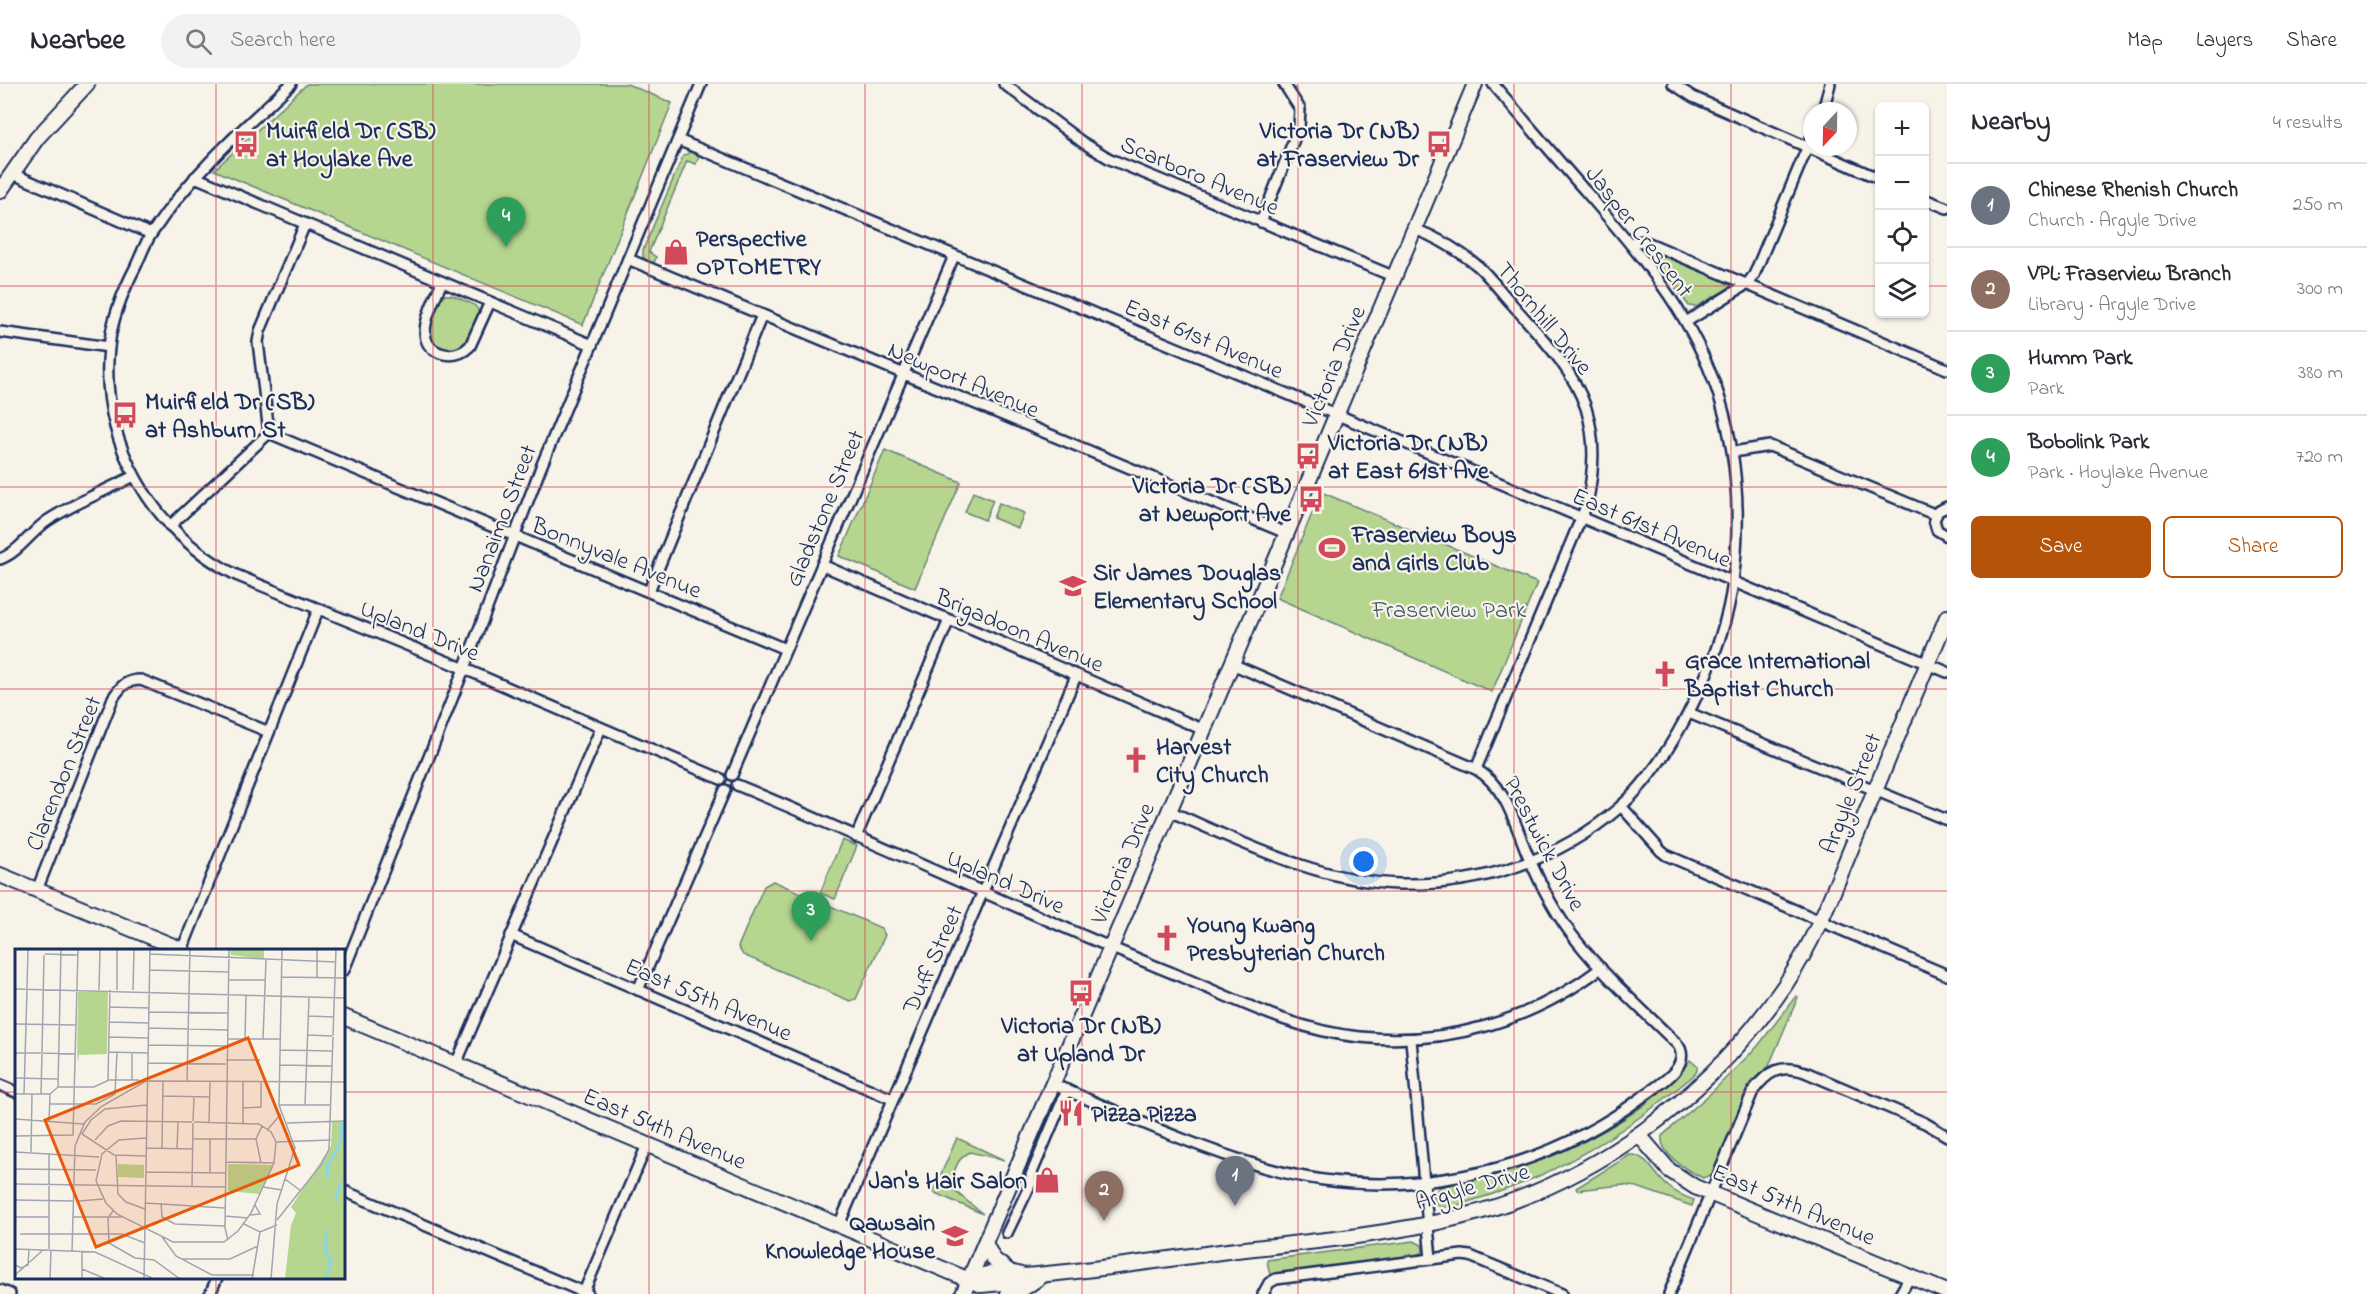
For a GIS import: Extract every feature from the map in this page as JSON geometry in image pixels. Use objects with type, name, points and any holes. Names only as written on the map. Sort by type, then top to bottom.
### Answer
[{"type":"street","points":[[0,191],[37,138],[87,84]]},
{"type":"street","name":"Upland Drive","points":[[291,84],[195,177],[151,234],[123,290],[109,347],[109,387],[113,418],[120,443],[134,476],[150,502],[170,526],[195,550],[227,571],[464,668],[721,779]]},
{"type":"street","name":"Nanaimo Street","points":[[345,967],[514,536],[701,84]]},
{"type":"street","name":"Scarboro Avenue","points":[[1004,84],[1082,142],[1110,159],[1395,277]]},
{"type":"street","points":[[1261,222],[1299,127],[1300,109],[1284,84]]},
{"type":"street","name":"Victoria Drive","points":[[963,1294],[1232,664],[1475,84]]},
{"type":"street","name":"Jasper Crescent","points":[[1169,811],[1290,861],[1357,879],[1400,884],[1460,881],[1489,875],[1531,861],[1591,830],[1621,806],[1657,765],[1689,713],[1710,663],[1733,582],[1737,517],[1733,452],[1714,380],[1686,322],[1662,284],[1630,243],[1493,84]]},
{"type":"street","points":[[1673,84],[1693,97],[1803,146]]},
{"type":"street","points":[[1825,102],[1830,84]]},
{"type":"street","name":"East 61st Avenue","points":[[678,140],[1947,672]]},
{"type":"street","points":[[1686,322],[1747,284],[1754,275],[1804,156]]},
{"type":"street","points":[[1826,156],[1875,177]]},
{"type":"street","points":[[11,173],[151,234]]},
{"type":"street","points":[[195,177],[592,345]]},
{"type":"street","points":[[1929,201],[1947,208]]},
{"type":"street","points":[[170,526],[268,433],[258,342],[260,331],[305,224]]},
{"type":"street","name":"Thornhill Drive","points":[[1414,229],[1454,248],[1480,268],[1568,371],[1586,408],[1593,449],[1592,480],[1581,517],[1476,769]]},
{"type":"street","points":[[1630,243],[1644,241],[1947,369]]},
{"type":"street","name":"Gladstone Street","points":[[732,775],[954,256]]},
{"type":"street","name":"Newport Avenue","points":[[628,259],[1286,533]]},
{"type":"street","points":[[441,282],[425,329],[426,340],[439,352],[453,355],[465,351],[470,346],[490,302]]},
{"type":"street","points":[[649,591],[762,315]]},
{"type":"street","points":[[0,332],[109,347]]},
{"type":"street","name":"Bonnyvale Avenue","points":[[268,433],[785,649]]},
{"type":"street","points":[[1733,452],[1770,447],[1936,515]]},
{"type":"street","points":[[0,559],[10,555],[26,538],[55,516],[134,476]]},
{"type":"street","points":[[1947,507],[1936,515],[1934,520],[1937,530],[1947,536]]},
{"type":"street","name":"Brigadoon Avenue","points":[[822,565],[1204,730]]},
{"type":"street","points":[[182,949],[318,610]]},
{"type":"street","name":"Argyle Street","points":[[1821,921],[1947,617]]},
{"type":"street","points":[[856,837],[949,620]]},
{"type":"street","name":"Prestwick Drive","points":[[1232,664],[1490,777],[1500,790],[1547,896],[1567,928],[1601,968],[1678,1045],[1683,1055],[1677,1068],[1632,1106],[1563,1145],[1521,1163],[1481,1173],[1424,1182]]},
{"type":"street","name":"Duff Street","points":[[839,1225],[1076,676]]},
{"type":"street","name":"Clarendon Street","points":[[37,890],[113,698],[120,686],[129,680],[141,680],[269,732]]},
{"type":"street","points":[[1689,713],[1947,820]]},
{"type":"street","points":[[456,1064],[601,728]]},
{"type":"street","points":[[725,775],[732,775],[737,780],[737,785],[731,790],[725,790],[721,779],[725,775]]},
{"type":"street","name":"Upland Drive","points":[[737,785],[1111,948],[1279,1017],[1321,1031],[1359,1037],[1411,1040],[1464,1032],[1523,1014],[1568,992],[1601,968]]},
{"type":"street","points":[[638,990],[725,790]]},
{"type":"street","points":[[1621,806],[1666,855],[1947,975]]},
{"type":"street","points":[[0,875],[180,949]]},
{"type":"street","name":"Argyle Drive","points":[[969,1279],[985,1274],[1044,1275],[1427,1224],[1473,1214],[1537,1191],[1565,1179],[1639,1135],[1696,1089],[1745,1037],[1786,984],[1821,921]]},
{"type":"street","name":"East 55th Avenue","points":[[511,935],[892,1099]]},
{"type":"street","name":"East 54th Avenue","points":[[345,1017],[969,1279]]},
{"type":"street","points":[[1411,1040],[1431,1259]]},
{"type":"street","points":[[1669,1294],[1753,1091],[1762,1078],[1778,1070],[1796,1069],[1925,1123],[1947,1136]]},
{"type":"street","points":[[1052,1084],[1198,1145],[1273,1170],[1348,1183],[1424,1182]]},
{"type":"street","points":[[0,1085],[15,1092]]},
{"type":"street","points":[[1007,1233],[1028,1188],[1031,1175],[1067,1090]]},
{"type":"street","name":"East 57th Avenue","points":[[1639,1135],[1669,1170],[1682,1180],[1947,1292]]},
{"type":"street","points":[[345,1191],[585,1293],[647,1144]]},
{"type":"street","points":[[1016,1170],[1031,1175]]},
{"type":"street","points":[[985,1243],[993,1259],[1017,1274]]},
{"type":"street","points":[[1263,1294],[1269,1283],[1275,1279],[1462,1255],[1470,1256],[1562,1294]]},
{"type":"street","points":[[1008,1294],[1024,1288],[1044,1275]]},
{"type":"street","points":[[1900,1294],[1910,1277]]},
{"type":"street","points":[[210,1294],[217,1279]]},
{"type":"street","points":[[0,1290],[10,1294]]},
{"type":"green space","points":[[307,84],[627,84],[672,103],[583,325],[214,170]]},
{"type":"green space","points":[[690,152],[699,156],[696,164],[687,161],[649,252],[656,257],[654,263],[649,263],[643,257],[643,250],[683,156]]},
{"type":"green space","points":[[1657,251],[1727,280],[1729,288],[1696,307],[1689,306],[1652,256]]},
{"type":"green space","points":[[445,295],[454,296],[474,305],[479,315],[465,341],[460,346],[447,350],[434,342],[431,334],[433,317]]},
{"type":"green space","points":[[885,450],[961,482],[915,588],[839,556]]},
{"type":"green space","points":[[973,492],[993,500],[985,520],[965,512]]},
{"type":"green space","name":"Fraserview Park","points":[[1321,492],[1537,583],[1492,692],[1277,598]]},
{"type":"green space","points":[[999,503],[1024,513],[1018,528],[993,518]]},
{"type":"green space","points":[[842,840],[857,846],[835,899],[820,893]]},
{"type":"green space","points":[[773,881],[881,928],[885,935],[856,999],[850,1001],[743,955],[738,947],[764,886]]},
{"type":"green space","points":[[1796,996],[1798,997],[1768,1068],[1755,1078],[1748,1090],[1713,1174],[1703,1178],[1690,1171],[1665,1149],[1662,1136],[1711,1093],[1758,1046]]},
{"type":"green space","points":[[1690,1060],[1697,1066],[1697,1071],[1693,1076],[1643,1115],[1590,1150],[1505,1190],[1454,1206],[1444,1207],[1435,1203],[1434,1193],[1440,1187],[1500,1174],[1532,1164],[1608,1129],[1654,1097]]},
{"type":"green space","points":[[957,1138],[1004,1160],[970,1152],[960,1160],[955,1169],[956,1192],[983,1214],[933,1192]]},
{"type":"green space","points":[[1630,1155],[1641,1158],[1669,1187],[1694,1200],[1692,1206],[1637,1187],[1622,1185],[1577,1190],[1576,1188]]},
{"type":"green space","points":[[1414,1241],[1422,1245],[1421,1254],[1270,1276],[1267,1260]]},
{"type":"place","name":"Muirfield Dr (SB) at Hoylake Ave","points":[[246,144]]},
{"type":"place","name":"Victoria Dr (NB) at Fraserview Dr","points":[[1439,144]]},
{"type":"place","name":"Bobolink Park","points":[[506,247]]},
{"type":"place","name":"Perspective OPTOMETRY","points":[[676,252]]},
{"type":"place","name":"Muirfield Dr (SB) at Ashburn St","points":[[125,415]]},
{"type":"place","name":"Victoria Dr (NB) at East 61st Ave","points":[[1308,456]]},
{"type":"place","name":"Victoria Dr (SB) at Newport Ave","points":[[1311,499]]},
{"type":"place","name":"Fraserview Boys and Girls Club","points":[[1332,548]]},
{"type":"place","name":"Sir James Douglas Elementary School","points":[[1073,586]]},
{"type":"place","name":"Grace International Baptist Church","points":[[1665,674]]},
{"type":"place","name":"Harvest City Church","points":[[1136,760]]},
{"type":"place","name":"Young Kwang Presbyterian Church","points":[[1167,938]]},
{"type":"place","name":"Humm Park","points":[[811,941]]},
{"type":"place","name":"Victoria Dr (NB) at Upland Dr","points":[[1081,993]]},
{"type":"place","name":"Pizza Pizza","points":[[1071,1113]]},
{"type":"place","name":"Jan's Hair Salon","points":[[1047,1180]]},
{"type":"place","name":"Chinese Rhenish Church","points":[[1235,1206]]},
{"type":"place","name":"VPL: Fraserview Branch","points":[[1104,1221]]},
{"type":"place","name":"Qawsain Knowledge House","points":[[955,1236]]}]
